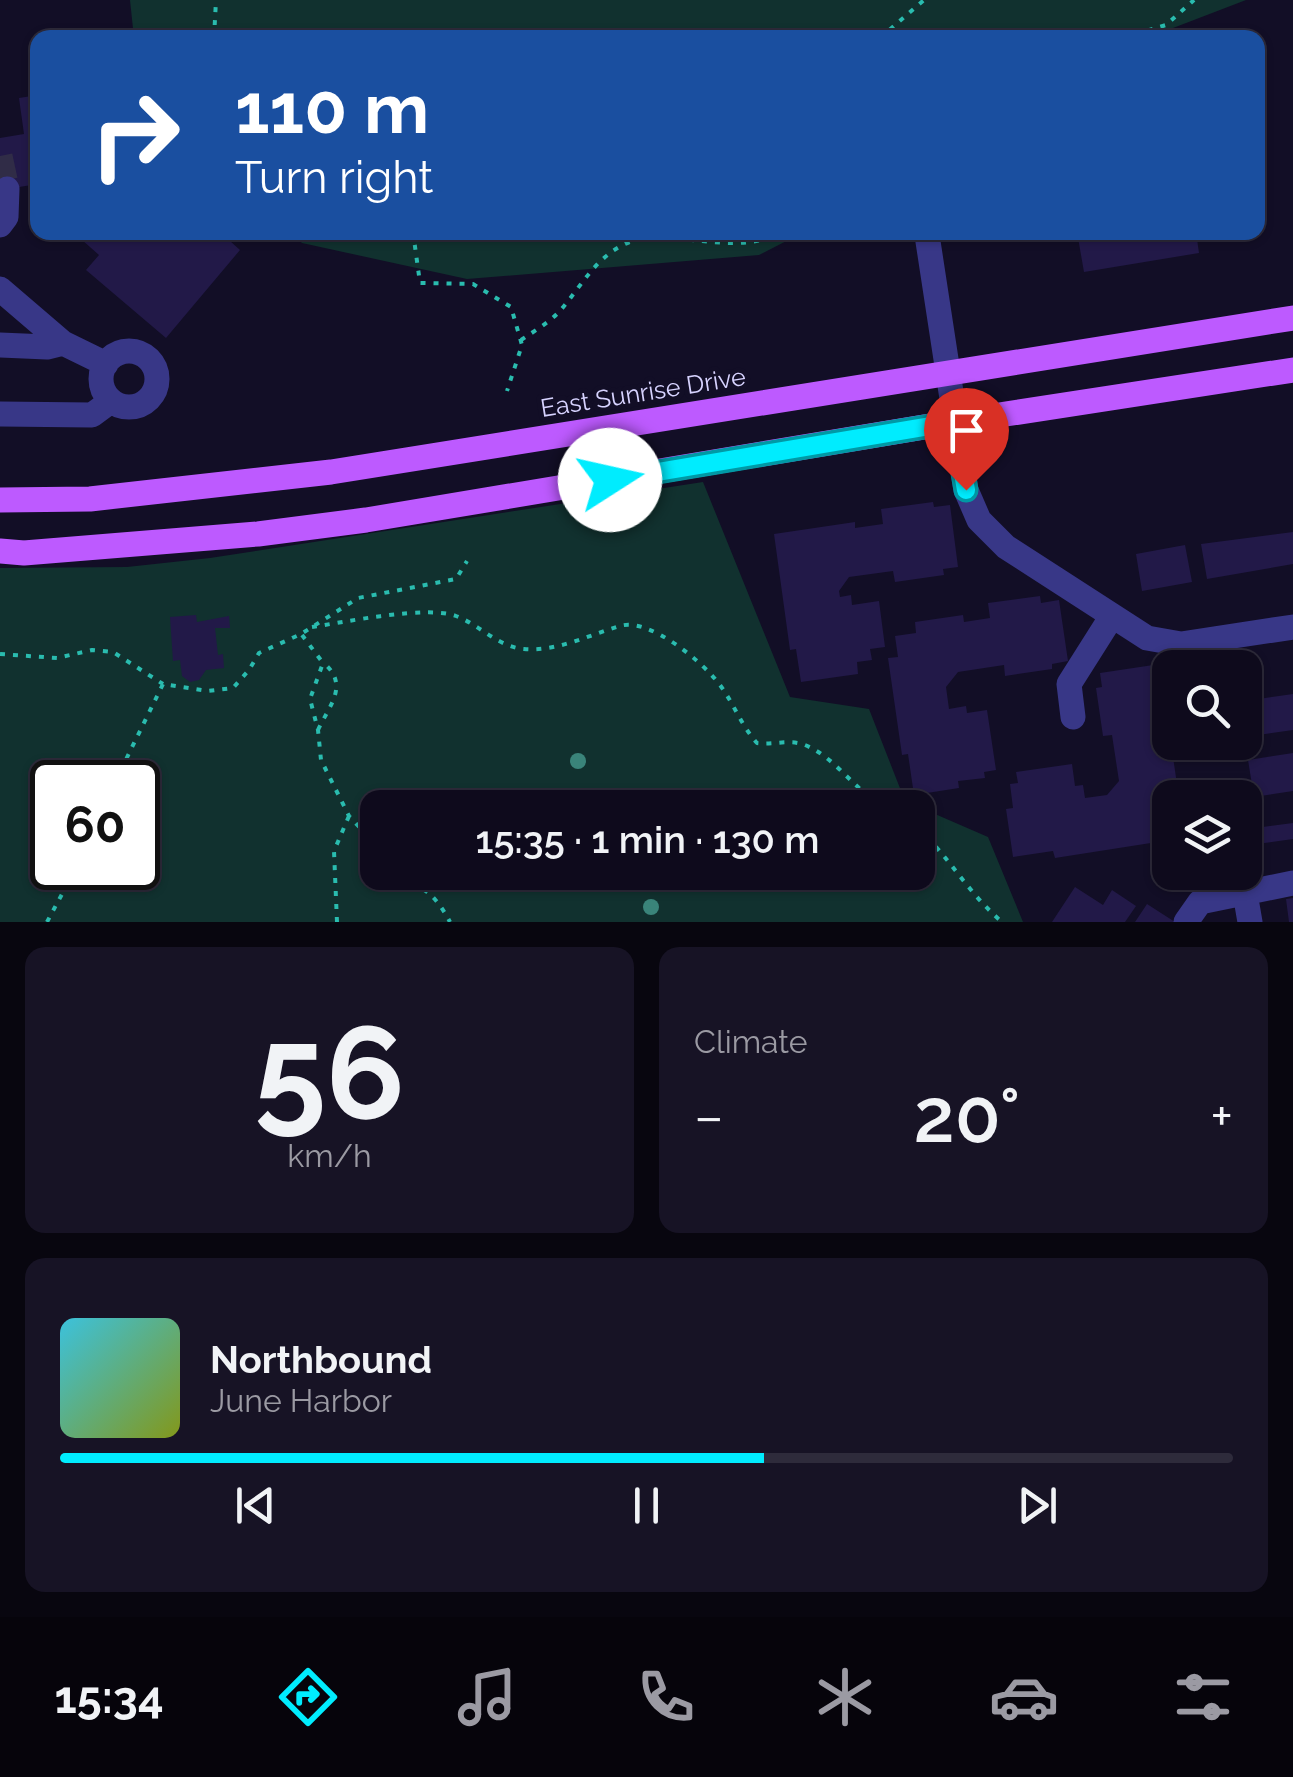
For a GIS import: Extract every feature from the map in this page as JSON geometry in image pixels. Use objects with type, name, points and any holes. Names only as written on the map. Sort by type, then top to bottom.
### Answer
[{"type":"main road","name":"East Sunrise Drive","points":[[0,500],[90,499],[248,484],[1293,318]]},
{"type":"main road","points":[[0,552],[258,534],[366,520],[1293,370]]},
{"type":"street","points":[[0,225],[6,217],[7,189]]},
{"type":"street","points":[[928,240],[966,490],[980,520],[1006,547],[1147,638],[1181,644],[1293,627]]},
{"type":"street","points":[[0,288],[63,343],[106,364]]},
{"type":"street","points":[[0,345],[47,348],[63,343]]},
{"type":"street","points":[[136,351],[153,363],[158,377],[154,393],[129,408],[111,401],[102,389],[106,364],[112,356],[136,351]]},
{"type":"street","points":[[0,414],[92,415],[111,401]]},
{"type":"street","points":[[1073,716],[1070,684],[1112,616]]},
{"type":"street","points":[[1186,922],[1200,902],[1293,883]]},
{"type":"street","points":[[1244,892],[1250,922]]},
{"type":"path","points":[[214,30],[216,0]]},
{"type":"path","points":[[889,30],[924,0]]},
{"type":"path","points":[[1147,30],[1166,24],[1194,0]]},
{"type":"path","points":[[414,240],[420,284],[473,284],[511,308],[521,340],[508,391]]},
{"type":"path","points":[[521,340],[557,315],[592,268],[623,245],[650,240]]},
{"type":"path","points":[[675,240],[755,244],[765,240]]},
{"type":"path","points":[[0,654],[57,658],[92,650],[113,652],[163,684],[208,691],[232,688],[260,653],[301,634],[358,598],[456,579],[466,561]]},
{"type":"path","points":[[312,627],[402,614],[453,614],[509,647],[529,650],[625,624],[644,626],[703,666],[721,686],[757,743],[804,744],[830,760],[861,790]]},
{"type":"path","points":[[301,634],[332,671],[338,685],[318,730]]},
{"type":"path","points":[[323,663],[310,698],[321,760],[349,816],[360,828]]},
{"type":"path","points":[[126,760],[163,684]]},
{"type":"path","points":[[337,922],[334,851],[349,816]]},
{"type":"path","points":[[935,844],[974,898],[1002,922]]},
{"type":"path","points":[[47,922],[64,890]]},
{"type":"path","points":[[424,890],[450,922]]},
{"type":"green space","points":[[130,0],[1246,0],[1168,30],[133,30]]},
{"type":"green space","points":[[299,240],[788,240],[759,255],[467,279]]},
{"type":"green space","points":[[703,482],[790,697],[869,709],[901,790],[360,790],[360,890],[935,890],[935,814],[988,837],[1023,922],[0,922],[0,568],[127,567],[210,558]]},
{"type":"building","points":[[30,96],[30,185],[0,190],[0,138],[24,134],[19,98]]},
{"type":"building","points":[[82,240],[229,240],[240,250],[166,338],[86,270],[99,255]]},
{"type":"building","points":[[1078,240],[1197,240],[1199,253],[1084,272]]},
{"type":"building","points":[[933,502],[934,507],[950,505],[958,567],[943,569],[944,575],[895,582],[893,571],[849,577],[839,591],[840,597],[851,595],[852,605],[879,601],[885,647],[870,649],[872,660],[857,662],[858,674],[801,682],[796,649],[790,650],[774,534],[855,522],[855,528],[883,524],[881,509]]},
{"type":"building","points":[[1293,532],[1293,564],[1207,579],[1201,544]]},
{"type":"building","points":[[1185,545],[1192,582],[1142,591],[1136,554]]},
{"type":"building","points":[[1040,596],[1041,603],[1059,600],[1068,661],[1052,664],[1052,669],[1005,676],[1004,665],[958,672],[946,687],[949,709],[966,706],[967,713],[987,710],[996,770],[984,772],[985,778],[958,781],[959,788],[913,790],[908,754],[902,755],[888,658],[898,657],[895,636],[916,633],[915,622],[963,615],[964,622],[990,618],[988,603]]},
{"type":"building","points":[[196,615],[197,622],[229,616],[230,628],[215,628],[224,668],[206,670],[199,680],[190,682],[182,676],[180,660],[173,661],[170,617]]},
{"type":"building","points":[[1152,665],[1152,760],[1173,760],[1176,780],[1152,780],[1152,843],[1055,858],[1053,851],[1013,857],[1006,809],[1013,808],[1010,784],[1018,783],[1016,772],[1072,764],[1075,786],[1083,785],[1085,798],[1107,795],[1119,781],[1112,735],[1103,736],[1096,688],[1102,687],[1100,673]]},
{"type":"building","points":[[1293,694],[1293,730],[1262,735],[1262,699]]},
{"type":"building","points":[[1293,753],[1293,791],[1262,796],[1262,780],[1251,780],[1248,760]]},
{"type":"building","points":[[1293,823],[1293,839],[1262,843],[1262,827]]},
{"type":"building","points":[[1075,887],[1103,905],[1112,890],[1136,906],[1125,922],[1052,922]]},
{"type":"building","points":[[1293,898],[1293,922],[1289,922],[1286,899]]},
{"type":"building","points":[[1147,904],[1175,922],[1135,922]]},
{"type":"tunnel","points":[[0,156],[7,189]]},
{"type":"route","points":[[610,480],[954,422],[966,490]]}]
